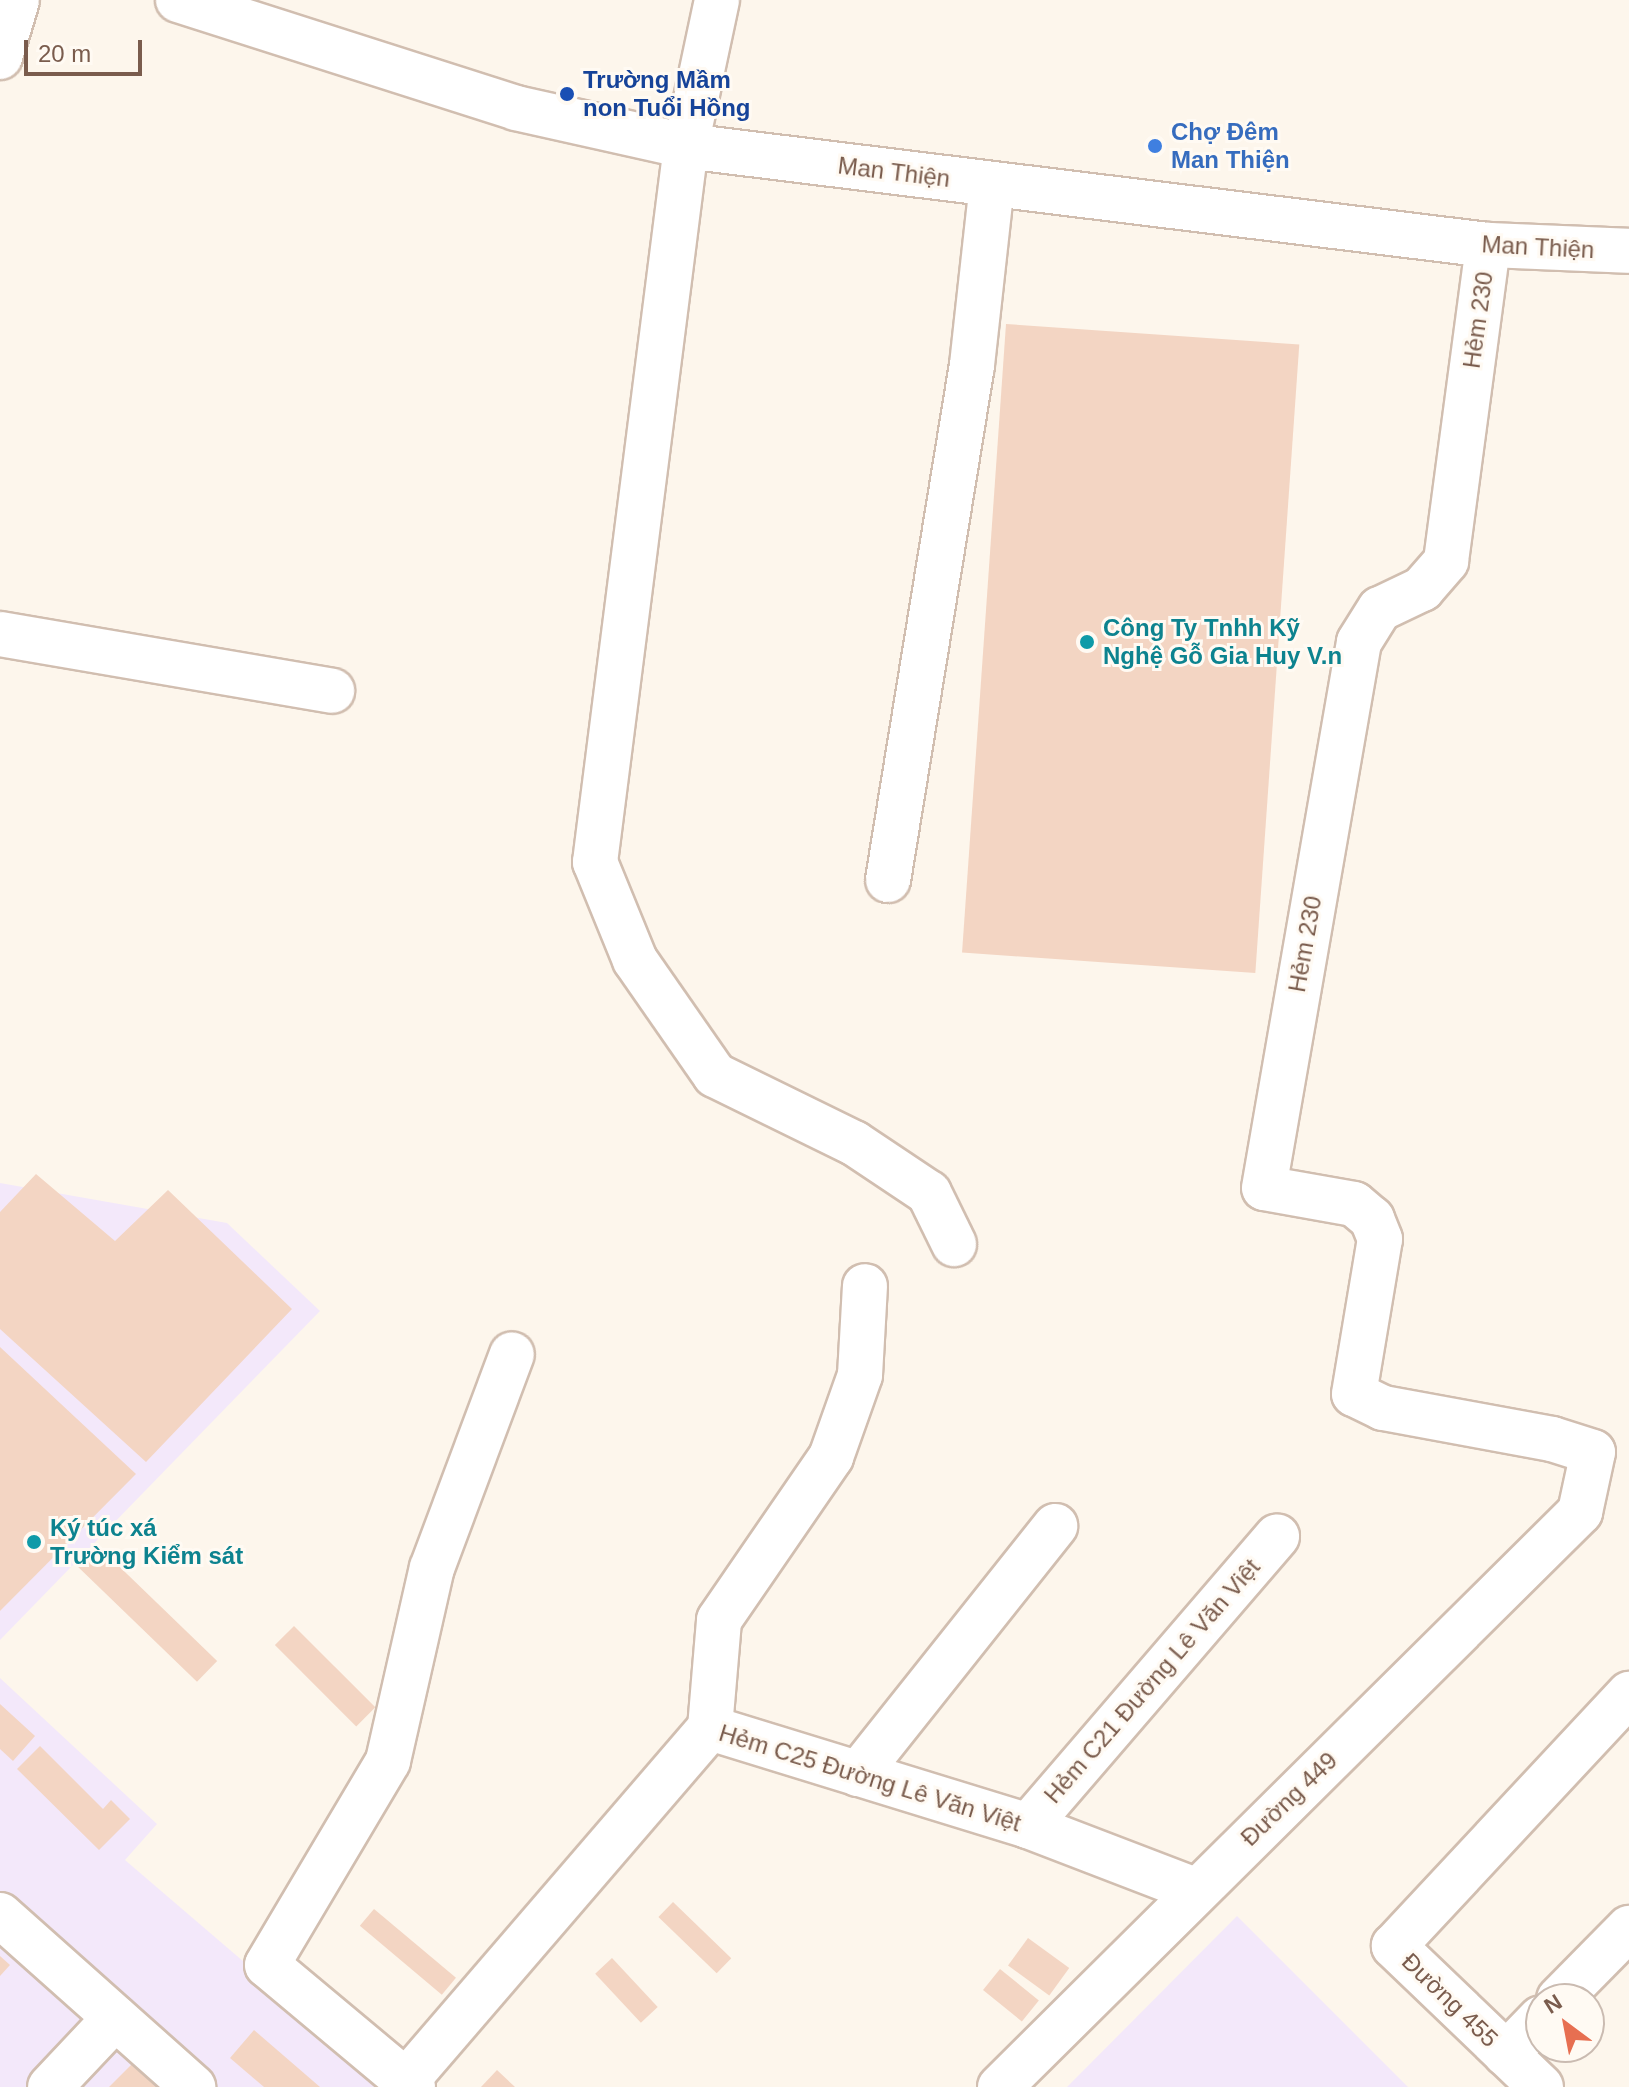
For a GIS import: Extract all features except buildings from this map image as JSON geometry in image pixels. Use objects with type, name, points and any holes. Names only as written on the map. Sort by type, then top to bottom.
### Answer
[{"type":"street","points":[[0,57],[17,0]]},
{"type":"street","name":"Man Thiện","points":[[178,0],[516,108],[686,146],[1488,245],[1629,251]]},
{"type":"street","points":[[717,0],[686,146],[595,862],[635,960],[715,1075],[854,1143],[929,1193],[954,1244]]},
{"type":"street","points":[[888,880],[972,365],[992,184]]},
{"type":"street","name":"Hẻm 230","points":[[1488,245],[1446,561],[1422,589],[1380,609],[1359,642],[1264,1181],[1270,1192],[1354,1204],[1372,1219],[1380,1239],[1354,1394],[1383,1408],[1552,1439],[1593,1452],[1580,1512]]},
{"type":"street","points":[[0,634],[332,691]]},
{"type":"street","points":[[710,1728],[719,1620],[831,1457],[860,1375],[865,1286]]},
{"type":"street","points":[[410,2084],[267,1965],[388,1761],[432,1568],[512,1354]]},
{"type":"street","name":"Đường 449","points":[[1000,2087],[1195,1890],[1580,1512]]},
{"type":"street","points":[[858,1774],[1055,1526]]},
{"type":"street","name":"Hẻm C21 Đường Lê Văn Việt","points":[[1028,1826],[1277,1536]]},
{"type":"street","name":"Đường 455","points":[[1541,2087],[1394,1946],[1629,1694]]},
{"type":"street","name":"Hẻm C25 Đường Lê Văn Việt","points":[[410,2084],[710,1728],[1028,1826],[1195,1890]]},
{"type":"street","points":[[0,1915],[193,2087]]},
{"type":"street","points":[[1575,1983],[1629,1928]]},
{"type":"street","points":[[50,2087],[115,2018]]},
{"type":"street","points":[[1506,2054],[1525,2034]]},
{"type":"shaded area","points":[[0,1183],[227,1223],[320,1311],[0,1640]]},
{"type":"shaded area","points":[[0,1678],[157,1824],[125,1860],[390,2087],[0,2087]]},
{"type":"shaded area","points":[[1237,1916],[1408,2087],[1067,2087]]},
{"type":"place","name":"Trường Mầm non Tuổi Hồng","points":[[567,94]]},
{"type":"place","name":"Chợ Đêm Man Thiện","points":[[1155,146]]},
{"type":"place","name":"Công Ty Tnhh Kỹ Nghệ Gỗ Gia Huy V.n","points":[[1087,642]]},
{"type":"place","name":"Ký túc xá Trường Kiểm sát","points":[[34,1542]]}]
